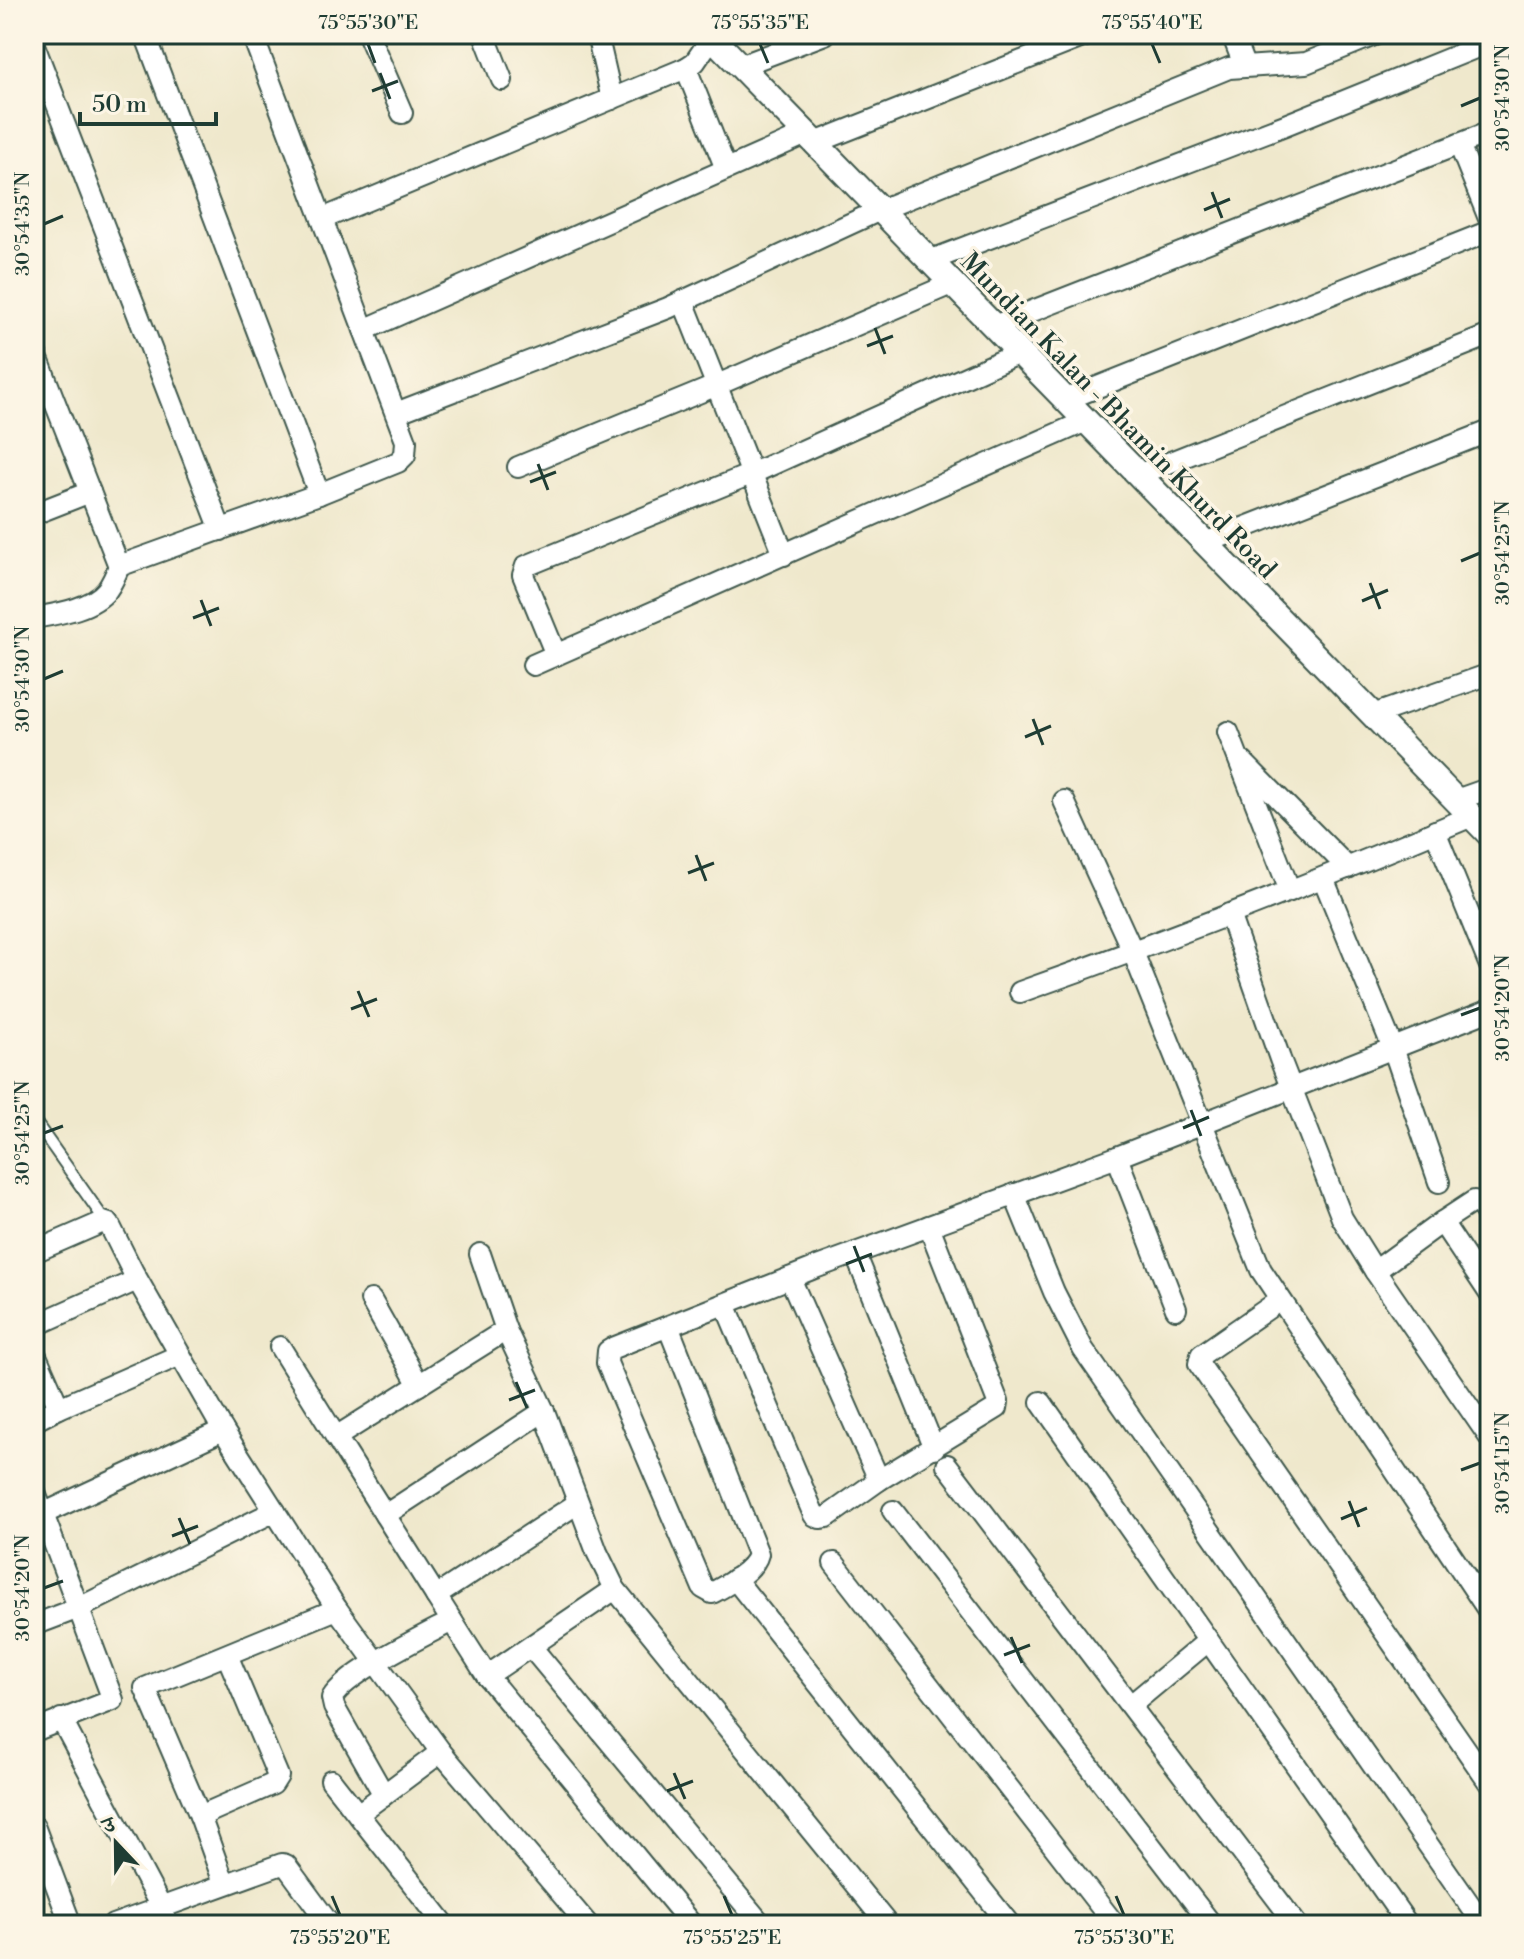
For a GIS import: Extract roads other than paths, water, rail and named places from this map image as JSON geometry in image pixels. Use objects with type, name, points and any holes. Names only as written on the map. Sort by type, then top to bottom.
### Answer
[{"type":"street","points":[[145,34],[319,494]]},
{"type":"street","points":[[34,618],[94,600],[108,588],[119,566],[319,494],[398,462],[405,455],[406,441],[396,413],[252,34]]},
{"type":"street","points":[[368,34],[402,113]]},
{"type":"street","points":[[484,34],[502,80]]},
{"type":"street","points":[[597,34],[612,99]]},
{"type":"street","points":[[740,66],[825,34]]},
{"type":"street","points":[[364,330],[726,169],[1090,34]]},
{"type":"street","points":[[1232,34],[1244,65]]},
{"type":"street","points":[[396,413],[683,301],[880,210],[1229,68],[1306,63],[1377,34]]},
{"type":"street","points":[[322,219],[686,68],[695,62],[710,36]]},
{"type":"street","name":"Mundian Kalan - Bhamin Khurd Road","points":[[710,36],[1490,835]]},
{"type":"street","points":[[929,261],[1285,125],[1490,42]]},
{"type":"street","points":[[34,45],[221,530]]},
{"type":"street","points":[[686,68],[726,169]]},
{"type":"street","points":[[994,326],[1490,132]]},
{"type":"street","points":[[1459,144],[1490,221]]},
{"type":"street","points":[[1065,400],[1490,231]]},
{"type":"street","points":[[518,467],[951,284]]},
{"type":"street","points":[[683,301],[784,555]]},
{"type":"street","points":[[1138,475],[1490,335]]},
{"type":"street","points":[[34,349],[119,566]]},
{"type":"street","points":[[556,655],[523,575],[526,566],[751,474],[1019,353]]},
{"type":"street","points":[[533,665],[1086,421]]},
{"type":"street","points":[[1205,543],[1490,431]]},
{"type":"street","points":[[34,514],[90,492]]},
{"type":"street","points":[[1373,715],[1490,674]]},
{"type":"street","points":[[1228,732],[1290,891]]},
{"type":"street","points":[[1237,756],[1348,868]]},
{"type":"street","points":[[1020,992],[1133,952],[1435,831],[1490,788]]},
{"type":"street","points":[[1064,801],[1133,952],[1258,1265],[1490,1613]]},
{"type":"street","points":[[1435,831],[1490,966]]},
{"type":"street","points":[[1323,878],[1393,1048],[1439,1182]]},
{"type":"street","points":[[1229,914],[1342,1218],[1490,1438]]},
{"type":"street","points":[[668,1326],[758,1554],[755,1562],[714,1592],[703,1588],[606,1359],[608,1351],[668,1326],[855,1253],[1117,1157],[1490,1010]]},
{"type":"street","points":[[1117,1157],[1176,1309]]},
{"type":"street","points":[[1014,1194],[1054,1292],[1083,1349],[1484,1925]]},
{"type":"street","points":[[1375,1271],[1474,1201],[1479,1202],[1490,1219]]},
{"type":"street","points":[[34,1252],[106,1222],[223,1430],[337,1609],[441,1752],[588,1925]]},
{"type":"street","points":[[1442,1222],[1490,1294]]},
{"type":"street","points":[[725,1304],[814,1515],[827,1517],[879,1480],[996,1410],[998,1405],[929,1226]]},
{"type":"street","points":[[855,1253],[934,1448]]},
{"type":"street","points":[[480,1254],[506,1330],[544,1411],[605,1572],[615,1589],[888,1925]]},
{"type":"street","points":[[790,1278],[879,1480]]},
{"type":"street","points":[[34,1326],[137,1280]]},
{"type":"street","points":[[371,1300],[419,1385]]},
{"type":"street","points":[[1280,1300],[1201,1355],[1199,1364],[1490,1784]]},
{"type":"street","points":[[336,1437],[506,1330]]},
{"type":"street","points":[[280,1347],[487,1676],[692,1925]]},
{"type":"street","points":[[34,1351],[59,1408]]},
{"type":"street","points":[[34,1421],[180,1355]]},
{"type":"street","points":[[1041,1402],[1408,1925]]},
{"type":"street","points":[[385,1515],[544,1411]]},
{"type":"street","points":[[39,1516],[223,1430]]},
{"type":"street","points":[[947,1465],[1297,1925]]},
{"type":"street","points":[[34,1490],[39,1516],[79,1608],[113,1700]]},
{"type":"street","points":[[436,1596],[578,1503]]},
{"type":"street","points":[[34,1625],[79,1608],[275,1511]]},
{"type":"street","points":[[893,1511],[1212,1925]]},
{"type":"street","points":[[834,1563],[1115,1925]]},
{"type":"street","points":[[735,1579],[1010,1925]]},
{"type":"street","points":[[487,1676],[615,1589]]},
{"type":"street","points":[[34,1731],[337,1609]]},
{"type":"street","points":[[384,1795],[334,1707],[332,1698],[337,1690],[378,1662],[452,1621]]},
{"type":"street","points":[[1131,1705],[1208,1641]]},
{"type":"street","points":[[532,1648],[762,1925]]},
{"type":"street","points":[[200,1816],[273,1784],[278,1776],[227,1655]]},
{"type":"street","points":[[145,1688],[200,1816],[224,1883]]},
{"type":"street","points":[[61,1719],[164,1916]]},
{"type":"street","points":[[358,1814],[441,1752]]},
{"type":"street","points":[[331,1780],[445,1925]]},
{"type":"street","points":[[34,1826],[40,1863],[71,1925]]},
{"type":"street","points":[[113,1925],[164,1916],[224,1883],[277,1865],[286,1865],[330,1925]]},
{"type":"lane","points":[[34,1120],[106,1222]]}]
